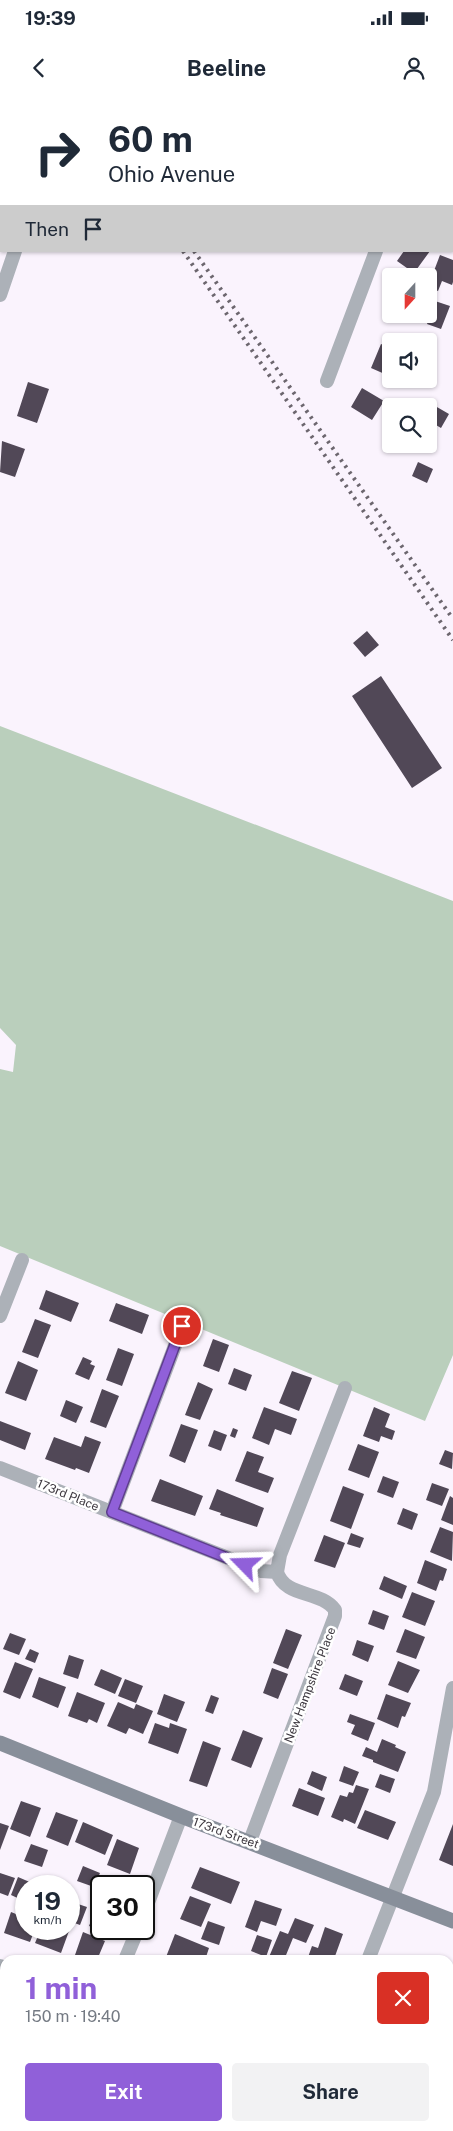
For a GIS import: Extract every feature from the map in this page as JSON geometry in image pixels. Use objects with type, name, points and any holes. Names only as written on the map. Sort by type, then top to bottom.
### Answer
[{"type":"street","points":[[0,295],[15,252]]},
{"type":"street","points":[[327,381],[376,252]]},
{"type":"street","points":[[0,1316],[22,1260]]},
{"type":"street","points":[[112,1512],[182,1326]]},
{"type":"street","points":[[277,1572],[280,1555],[345,1388]]},
{"type":"street","name":"173rd Place","points":[[0,1468],[261,1571],[277,1572]]},
{"type":"street","name":"New Hampshire Place","points":[[250,1841],[335,1616],[335,1610],[328,1604],[284,1584],[277,1572]]},
{"type":"street","points":[[370,1955],[434,1792],[453,1688]]},
{"type":"street","name":"173rd Street","points":[[0,1743],[181,1816],[250,1841],[453,1921]]},
{"type":"street","points":[[155,1884],[181,1816]]},
{"type":"street","points":[[127,1955],[133,1940]]},
{"type":"green space","points":[[0,726],[453,901],[453,1355],[425,1421],[0,1246],[0,1069],[13,1072],[16,1045],[0,1028]]},
{"type":"building","points":[[403,252],[429,252],[418,268],[407,268],[397,261]]},
{"type":"building","points":[[440,255],[453,260],[452,285],[442,281],[438,291],[438,268],[435,268]]},
{"type":"building","points":[[438,302],[450,306],[441,329],[427,324],[438,322]]},
{"type":"building","points":[[381,344],[382,344],[382,373],[371,368]]},
{"type":"building","points":[[28,382],[49,389],[37,423],[17,416]]},
{"type":"building","points":[[362,388],[382,400],[382,404],[372,420],[351,407]]},
{"type":"building","points":[[437,407],[449,414],[441,428],[437,426]]},
{"type":"building","points":[[2,441],[25,449],[15,477],[0,472]]},
{"type":"building","points":[[418,462],[433,469],[427,483],[412,476]]},
{"type":"building","points":[[367,631],[379,645],[365,657],[353,643]]},
{"type":"building","points":[[381,676],[442,768],[412,788],[352,696]]},
{"type":"building","points":[[46,1290],[79,1303],[71,1322],[39,1309]]},
{"type":"building","points":[[116,1303],[149,1315],[142,1334],[109,1321]]},
{"type":"building","points":[[35,1319],[51,1325],[38,1358],[22,1352]]},
{"type":"building","points":[[213,1339],[229,1345],[219,1372],[203,1366]]},
{"type":"building","points":[[118,1348],[134,1354],[122,1386],[106,1380]]},
{"type":"building","points":[[83,1357],[92,1361],[90,1364],[95,1366],[89,1380],[75,1374]]},
{"type":"building","points":[[18,1361],[38,1370],[26,1401],[5,1393]]},
{"type":"building","points":[[234,1368],[252,1375],[246,1391],[228,1384]]},
{"type":"building","points":[[292,1371],[312,1378],[299,1411],[279,1403]]},
{"type":"building","points":[[198,1382],[213,1389],[200,1420],[185,1415]]},
{"type":"building","points":[[102,1389],[119,1396],[106,1428],[90,1422]]},
{"type":"building","points":[[66,1400],[83,1407],[76,1423],[60,1416]]},
{"type":"building","points":[[264,1407],[297,1419],[291,1435],[275,1429],[269,1445],[252,1438]]},
{"type":"building","points":[[374,1407],[390,1414],[385,1427],[395,1431],[392,1440],[381,1436],[379,1442],[363,1436]]},
{"type":"building","points":[[0,1421],[31,1433],[25,1450],[0,1440]]},
{"type":"building","points":[[181,1424],[198,1430],[185,1463],[169,1456]]},
{"type":"building","points":[[233,1428],[238,1430],[235,1438],[230,1436]]},
{"type":"building","points":[[214,1430],[227,1435],[221,1451],[208,1446]]},
{"type":"building","points":[[85,1436],[101,1442],[89,1473],[45,1459],[54,1437],[81,1447]]},
{"type":"building","points":[[358,1444],[379,1452],[369,1478],[348,1470]]},
{"type":"building","points":[[445,1450],[453,1453],[452,1469],[439,1464]]},
{"type":"building","points":[[247,1451],[264,1457],[258,1472],[274,1478],[268,1493],[235,1481]]},
{"type":"building","points":[[383,1476],[399,1482],[393,1498],[377,1492]]},
{"type":"building","points":[[160,1479],[203,1496],[195,1516],[151,1501]]},
{"type":"building","points":[[432,1483],[449,1489],[442,1506],[426,1500]]},
{"type":"building","points":[[343,1486],[364,1494],[351,1529],[330,1521]]},
{"type":"building","points":[[217,1489],[264,1508],[257,1527],[220,1515],[221,1513],[209,1509]]},
{"type":"building","points":[[450,1496],[453,1498],[453,1525],[441,1520]]},
{"type":"building","points":[[403,1508],[418,1514],[412,1530],[397,1524]]},
{"type":"building","points":[[440,1527],[453,1532],[452,1561],[430,1552]]},
{"type":"building","points":[[351,1533],[364,1538],[360,1548],[347,1544]]},
{"type":"building","points":[[324,1535],[345,1543],[335,1568],[314,1561]]},
{"type":"building","points":[[425,1560],[447,1569],[443,1581],[440,1580],[436,1591],[417,1583]]},
{"type":"building","points":[[384,1576],[407,1586],[402,1599],[379,1589]]},
{"type":"building","points":[[412,1592],[435,1601],[425,1626],[402,1617]]},
{"type":"building","points":[[373,1610],[389,1616],[384,1630],[368,1624]]},
{"type":"building","points":[[286,1629],[302,1635],[288,1669],[273,1663]]},
{"type":"building","points":[[405,1629],[425,1637],[416,1659],[396,1652]]},
{"type":"building","points":[[10,1633],[26,1639],[19,1655],[3,1649]]},
{"type":"building","points":[[357,1640],[374,1646],[368,1662],[352,1655]]},
{"type":"building","points":[[30,1649],[39,1653],[35,1663],[25,1659]]},
{"type":"building","points":[[69,1655],[84,1660],[78,1679],[63,1674]]},
{"type":"building","points":[[398,1661],[420,1670],[408,1693],[388,1685]]},
{"type":"building","points":[[15,1662],[33,1669],[20,1699],[3,1692]]},
{"type":"building","points":[[272,1668],[288,1674],[278,1699],[263,1693]]},
{"type":"building","points":[[101,1669],[122,1678],[115,1694],[94,1685]]},
{"type":"building","points":[[345,1674],[363,1681],[357,1696],[339,1689]]},
{"type":"building","points":[[39,1677],[66,1687],[58,1708],[32,1697]]},
{"type":"building","points":[[125,1679],[143,1686],[136,1703],[118,1696]]},
{"type":"building","points":[[77,1692],[105,1703],[97,1723],[89,1719],[87,1723],[68,1716]]},
{"type":"building","points":[[164,1694],[185,1702],[177,1722],[157,1714]]},
{"type":"building","points":[[386,1694],[411,1703],[405,1717],[402,1716],[398,1728],[377,1719]]},
{"type":"building","points":[[211,1695],[219,1698],[213,1714],[205,1711]]},
{"type":"building","points":[[118,1702],[134,1709],[136,1704],[153,1711],[143,1734],[129,1728],[126,1734],[107,1726]]},
{"type":"building","points":[[350,1714],[375,1723],[368,1741],[351,1734],[355,1725],[347,1722]]},
{"type":"building","points":[[155,1723],[169,1728],[170,1723],[187,1729],[178,1754],[148,1743]]},
{"type":"building","points":[[243,1730],[263,1738],[251,1768],[231,1760]]},
{"type":"building","points":[[382,1739],[406,1752],[398,1772],[362,1756],[366,1747],[377,1752]]},
{"type":"building","points":[[203,1741],[221,1748],[207,1787],[189,1781]]},
{"type":"building","points":[[344,1766],[359,1772],[353,1786],[339,1781]]},
{"type":"building","points":[[312,1771],[327,1777],[322,1791],[307,1784]]},
{"type":"building","points":[[380,1774],[395,1779],[390,1793],[375,1787]]},
{"type":"building","points":[[356,1785],[369,1789],[355,1824],[344,1819],[343,1822],[331,1817],[340,1795],[347,1797],[349,1792],[353,1793]]},
{"type":"building","points":[[299,1788],[325,1798],[318,1816],[292,1806]]},
{"type":"building","points":[[21,1801],[41,1808],[30,1837],[10,1829]]},
{"type":"building","points":[[365,1810],[396,1822],[388,1840],[357,1828]]},
{"type":"building","points":[[56,1812],[78,1820],[68,1846],[46,1837]]},
{"type":"building","points":[[83,1822],[113,1835],[105,1855],[75,1842]]},
{"type":"building","points":[[0,1823],[9,1826],[0,1850]]},
{"type":"building","points":[[453,1824],[453,1866],[439,1860]]},
{"type":"building","points":[[117,1839],[139,1848],[130,1874],[107,1865]]},
{"type":"building","points":[[31,1844],[48,1850],[42,1867],[24,1861]]},
{"type":"building","points":[[83,1866],[100,1873],[99,1875],[90,1875],[90,1886],[80,1882],[79,1875]]},
{"type":"building","points":[[200,1867],[240,1882],[231,1904],[191,1888]]},
{"type":"building","points":[[0,1873],[15,1878],[8,1896],[0,1893]]},
{"type":"building","points":[[15,1885],[15,1897],[11,1895]]},
{"type":"building","points":[[190,1896],[211,1904],[201,1927],[180,1919]]},
{"type":"building","points":[[255,1900],[282,1909],[276,1926],[261,1921],[257,1932],[245,1927]]},
{"type":"building","points":[[80,1905],[87,1907],[80,1925]]},
{"type":"building","points":[[11,1912],[15,1914],[15,1937],[4,1933]]},
{"type":"building","points":[[295,1918],[314,1925],[306,1943],[293,1938],[286,1955],[270,1955],[280,1931],[288,1934]]},
{"type":"building","points":[[208,1921],[225,1927],[219,1945],[201,1939]]},
{"type":"building","points":[[325,1927],[343,1934],[335,1955],[309,1955],[312,1946],[318,1948]]},
{"type":"building","points":[[83,1932],[90,1935],[90,1940],[105,1941],[99,1955],[75,1955]]},
{"type":"building","points":[[175,1934],[209,1948],[207,1955],[167,1955]]},
{"type":"building","points":[[257,1935],[272,1940],[267,1955],[251,1951]]},
{"type":"building","points":[[36,1940],[66,1940],[61,1953],[35,1943]]},
{"type":"railway","points":[[184,252],[453,640]]},
{"type":"railway","points":[[195,252],[453,619]]},
{"type":"route","points":[[182,1326],[112,1512],[245,1565]]}]
